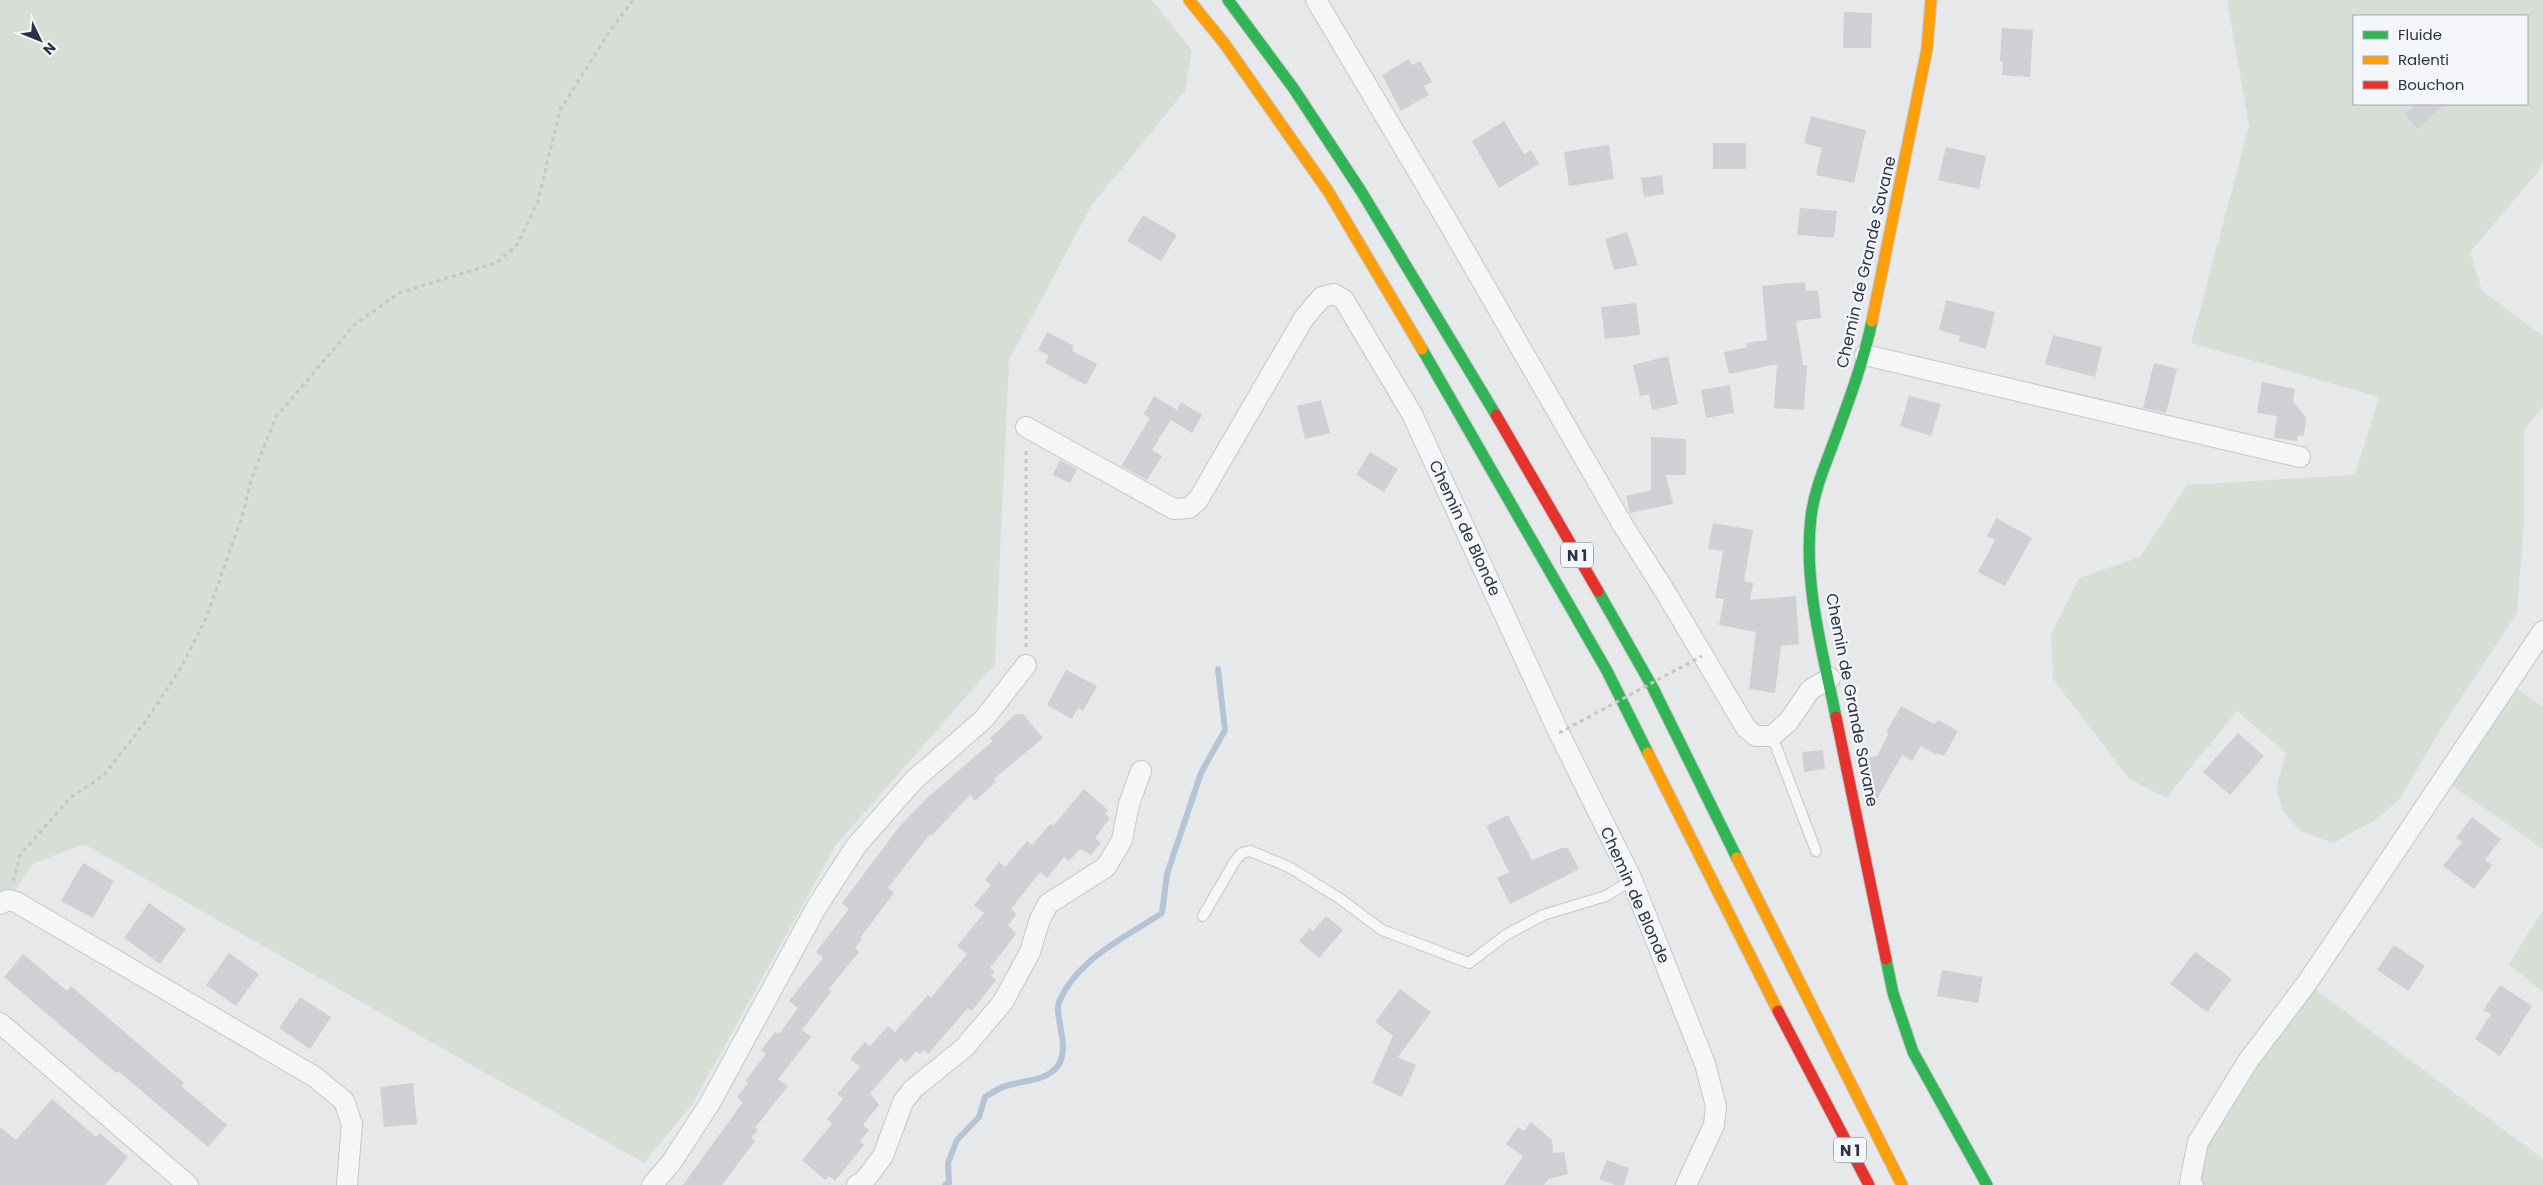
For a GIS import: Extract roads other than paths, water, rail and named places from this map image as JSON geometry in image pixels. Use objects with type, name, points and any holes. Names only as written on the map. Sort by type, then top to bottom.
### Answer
[{"type":"main road","name":"N 1","points":[[1189,0],[1224,43],[1328,191],[1456,406],[1607,671],[1830,1114],[1869,1185]]},
{"type":"main road","name":"N 1","points":[[1228,0],[1294,89],[1382,224],[1653,688],[1876,1139],[1902,1185]]},
{"type":"main road","name":"Chemin de Grande Savane","points":[[1931,0],[1926,49],[1865,355],[1818,485],[1811,517],[1810,555],[1816,617],[1893,993],[1913,1052],[1987,1185]]},
{"type":"street","points":[[1316,0],[1746,728],[1756,736],[1772,736],[1789,721],[1810,690],[1830,678]]},
{"type":"street","name":"Chemin de Blonde","points":[[1026,427],[1174,509],[1189,508],[1198,500],[1304,318],[1322,297],[1334,294],[1344,300],[1412,414],[1559,733],[1632,880],[1705,1064],[1716,1106],[1714,1125],[1686,1185]]},
{"type":"street","points":[[1865,355],[2300,457]]},
{"type":"street","points":[[2192,1185],[2190,1182],[2198,1142],[2238,1076],[2306,983],[2543,631]]},
{"type":"street","points":[[652,1185],[671,1162],[710,1103],[816,908],[856,846],[914,780],[984,719],[1026,665]]},
{"type":"street","points":[[857,1185],[864,1181],[883,1156],[903,1102],[913,1089],[964,1048],[1003,1002],[1030,952],[1040,919],[1048,904],[1106,867],[1122,840],[1129,804],[1141,771]]},
{"type":"street","points":[[4,902],[315,1077],[344,1100],[352,1124],[347,1185]]},
{"type":"street","points":[[0,1023],[188,1185]]},
{"type":"lane","points":[[1772,736],[1816,851]]},
{"type":"lane","points":[[1203,916],[1235,861],[1242,853],[1250,851],[1289,867],[1339,898],[1382,930],[1469,963],[1506,935],[1542,915],[1606,896],[1632,880]]},
{"type":"waterway","points":[[945,1185],[949,1183],[948,1163],[957,1140],[979,1117],[985,1097],[1003,1087],[1043,1077],[1053,1071],[1059,1064],[1063,1045],[1058,1009],[1059,1002],[1067,987],[1078,973],[1104,950],[1162,913],[1167,874],[1201,773],[1225,730],[1218,669]]}]
